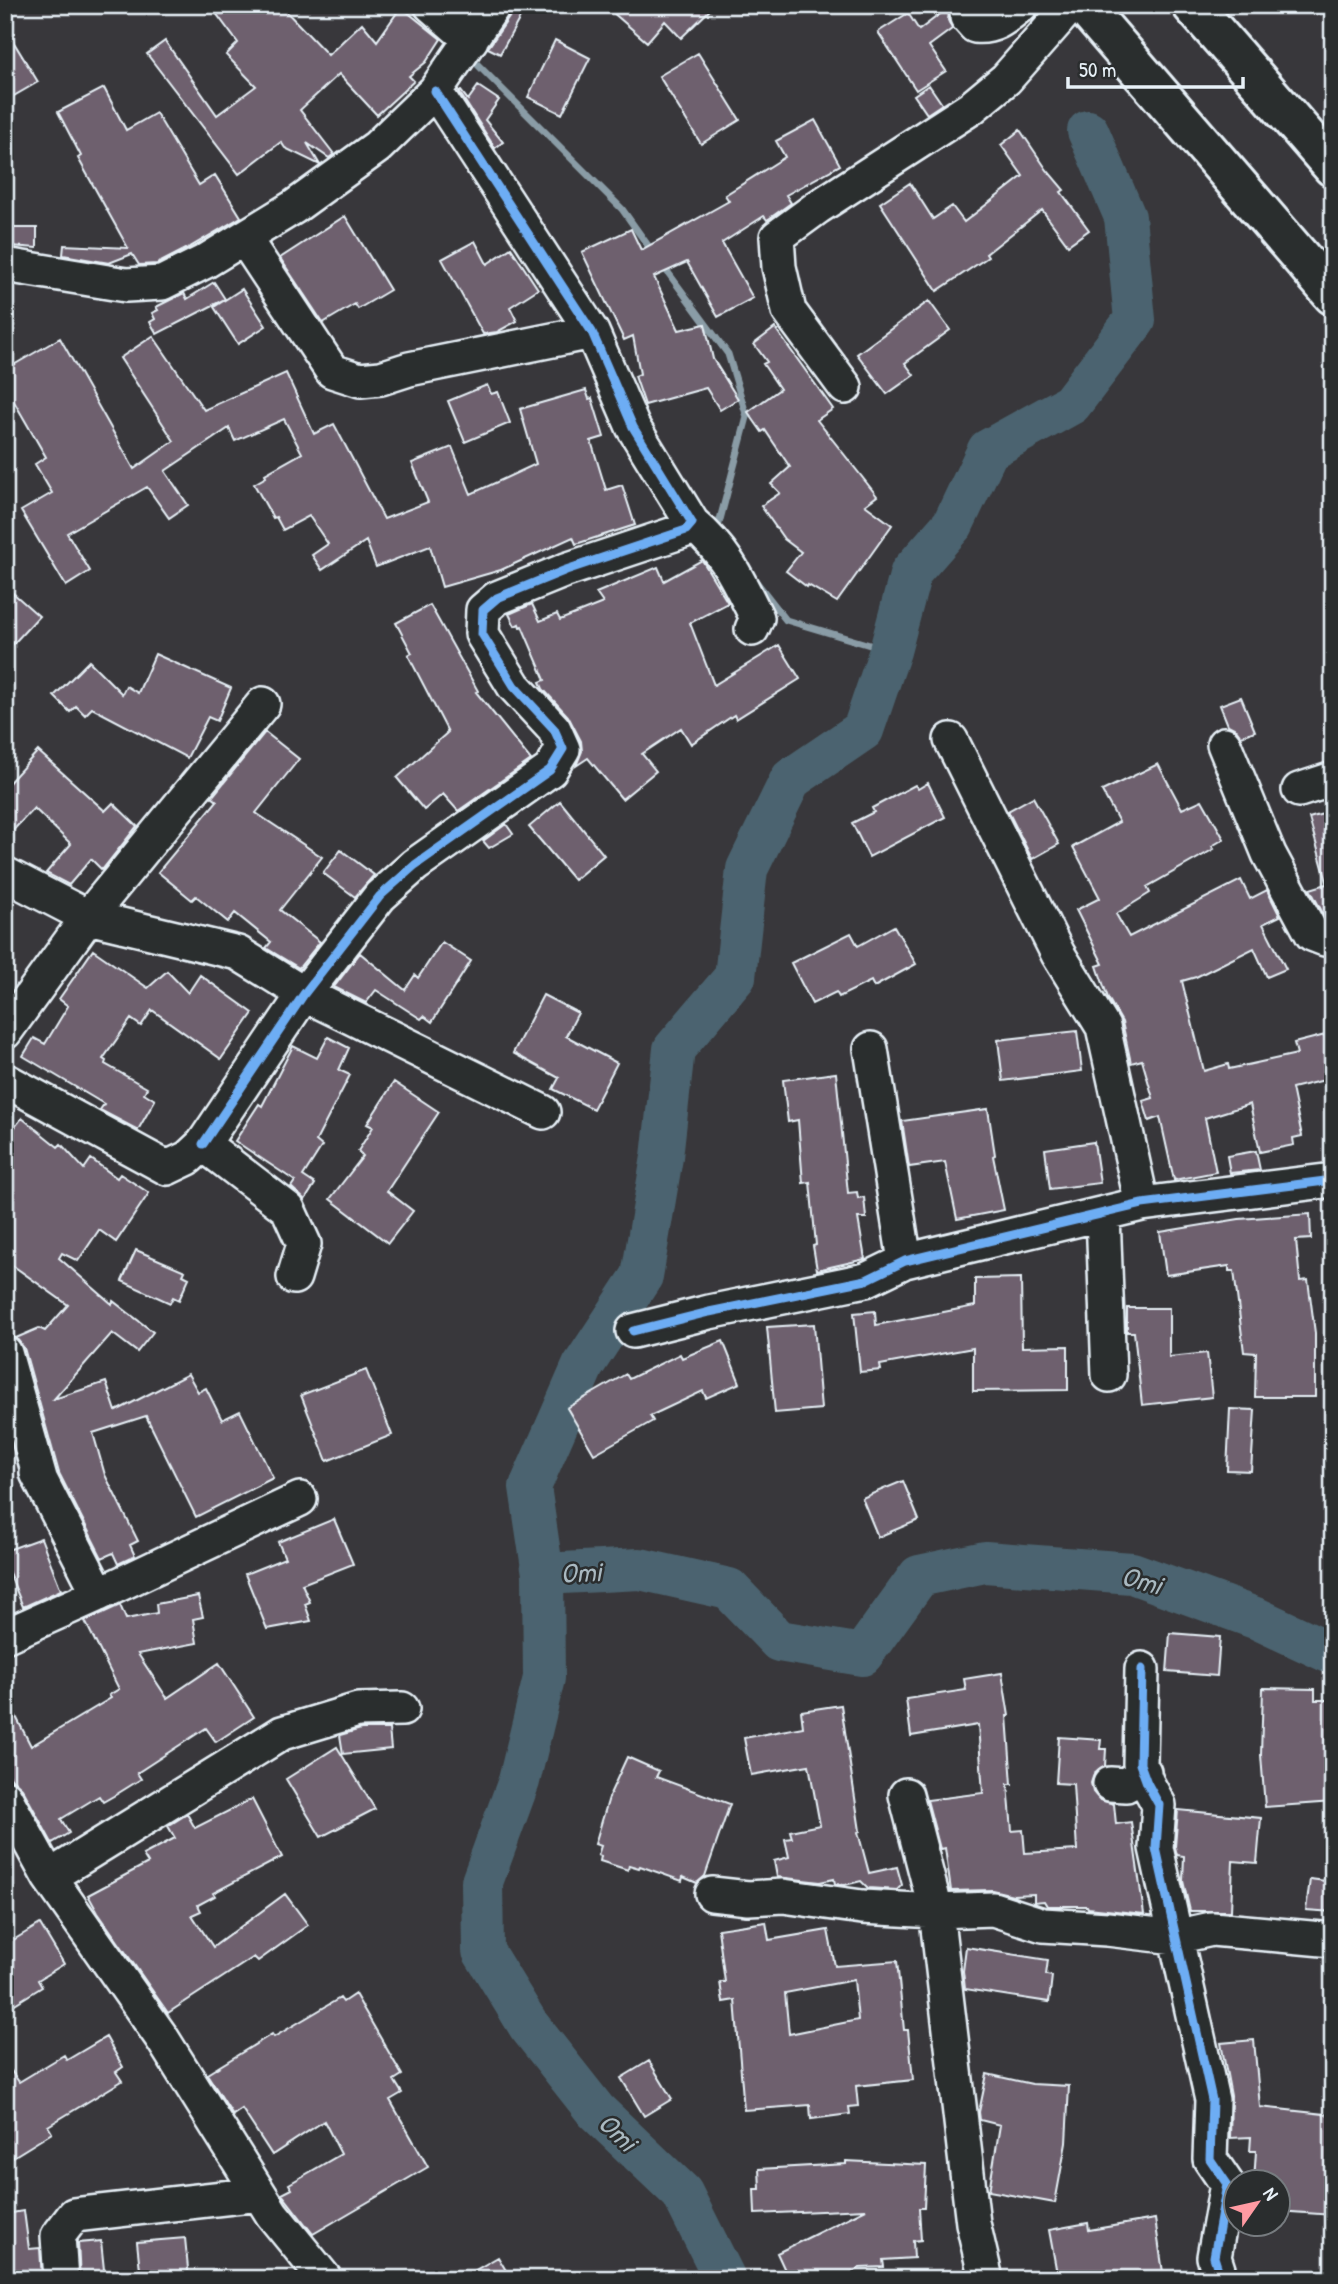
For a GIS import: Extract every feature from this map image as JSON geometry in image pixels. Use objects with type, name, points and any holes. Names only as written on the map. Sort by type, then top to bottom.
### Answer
[{"type":"highway","points":[[1083,5],[1333,295]]},
{"type":"highway","points":[[1192,5],[1333,167]]},
{"type":"street","points":[[431,5],[467,45]]},
{"type":"street","points":[[5,265],[126,285],[162,283],[206,261],[294,207],[377,147],[435,91],[494,5]]},
{"type":"street","points":[[967,17],[975,26],[986,27],[997,24],[1021,5]]},
{"type":"street","points":[[845,387],[789,311],[779,267],[777,237],[971,108],[1006,79],[1072,5]]},
{"type":"street","points":[[435,91],[592,332],[633,427],[692,523],[713,541],[729,563],[757,618],[752,629]]},
{"type":"street","points":[[244,238],[331,371],[360,380],[381,378],[409,369],[592,332]]},
{"type":"street","points":[[5,1080],[167,1168],[188,1158],[203,1144],[304,994],[380,896],[415,865],[550,770],[563,749],[554,729],[514,686],[482,634],[483,610],[497,598],[566,570],[686,530],[692,523]]},
{"type":"street","points":[[5,1032],[88,917],[262,704]]},
{"type":"street","points":[[951,740],[1058,954],[1103,1027],[1142,1204]]},
{"type":"street","points":[[1224,744],[1269,854],[1312,934],[1325,939],[1333,937]]},
{"type":"street","points":[[1299,790],[1333,779]]},
{"type":"street","points":[[5,874],[88,917],[238,953],[304,994],[543,1112]]},
{"type":"street","points":[[871,1049],[905,1261]]},
{"type":"street","points":[[203,1144],[288,1209],[304,1244],[293,1277]]},
{"type":"street","points":[[633,1331],[709,1312],[866,1280],[905,1261],[1142,1204],[1333,1180]]},
{"type":"street","points":[[1103,1214],[1109,1375]]},
{"type":"street","points":[[5,1353],[38,1475],[99,1594]]},
{"type":"street","points":[[5,1636],[300,1499]]},
{"type":"street","points":[[1142,1669],[1140,1764],[1159,1805],[1156,1847],[1212,2100],[1210,2158],[1227,2184],[1214,2257],[1222,2279]]},
{"type":"street","points":[[50,1877],[282,1733],[358,1710],[402,1709]]},
{"type":"street","points":[[1110,1784],[1126,1785],[1144,1772]]},
{"type":"street","points":[[906,1795],[936,1912],[973,2223],[986,2279]]},
{"type":"street","points":[[5,1797],[50,1877],[162,2038],[272,2214],[325,2279]]},
{"type":"street","points":[[712,1894],[748,1898],[783,1896],[862,1907],[936,1912],[993,1909],[1043,1925],[1175,1937],[1212,1929],[1333,1940]]},
{"type":"street","points":[[61,2279],[58,2236],[74,2215],[259,2194]]},
{"type":"building","points":[[210,5],[280,5],[328,55],[362,23],[377,41],[401,7],[441,39],[426,62],[409,76],[414,81],[377,115],[339,74],[300,110],[334,154],[329,158],[307,143],[320,165],[285,148],[281,142],[239,174],[147,54],[165,41],[217,115],[256,86],[226,55],[238,43]]},
{"type":"building","points":[[513,5],[527,5],[500,54],[488,48],[510,16]]},
{"type":"building","points":[[604,5],[715,5],[681,38],[665,21],[647,42]]},
{"type":"building","points":[[952,5],[948,20],[952,29],[929,46],[946,71],[916,90],[878,32],[908,13],[919,30]]},
{"type":"building","points":[[5,28],[38,82],[5,101]]},
{"type":"building","points":[[555,40],[590,58],[562,114],[528,97]]},
{"type":"building","points":[[698,53],[740,120],[701,144],[659,76]]},
{"type":"building","points":[[929,85],[942,104],[927,114],[914,95]]},
{"type":"building","points":[[478,86],[499,100],[485,120],[503,142],[495,148],[459,92],[468,100]]},
{"type":"building","points":[[104,88],[126,130],[156,113],[199,185],[215,175],[241,217],[157,264],[139,265],[132,254],[109,263],[63,255],[64,245],[128,248],[78,158],[81,156],[58,112]]},
{"type":"building","points":[[815,120],[840,165],[786,195],[791,203],[767,220],[764,216],[722,243],[753,298],[718,317],[687,262],[654,277],[679,330],[705,324],[713,359],[738,399],[720,410],[706,388],[645,405],[635,376],[640,374],[633,336],[624,340],[582,252],[631,229],[641,250],[729,201],[725,195],[785,157],[776,141]]},
{"type":"building","points":[[1020,130],[1064,190],[1061,192],[1089,230],[1068,245],[1042,210],[986,254],[988,257],[937,291],[880,203],[910,183],[933,219],[952,206],[964,222],[1023,176],[1001,145]]},
{"type":"building","points":[[345,216],[390,290],[358,309],[355,304],[323,323],[280,258]]},
{"type":"building","points":[[11,228],[37,228],[37,248],[11,246]]},
{"type":"building","points":[[475,241],[487,264],[511,248],[538,289],[510,307],[517,321],[497,332],[483,334],[442,259]]},
{"type":"building","points":[[214,282],[225,299],[157,334],[150,322],[155,319],[152,313],[158,310],[156,307],[184,293],[187,299]]},
{"type":"building","points":[[242,289],[266,326],[238,344],[214,307]]},
{"type":"building","points":[[929,301],[950,330],[905,363],[914,375],[887,394],[857,354]]},
{"type":"building","points":[[775,328],[833,409],[817,420],[877,496],[865,505],[892,525],[837,602],[808,585],[807,587],[786,571],[801,552],[784,539],[761,506],[780,493],[771,484],[790,467],[765,430],[762,432],[748,412],[780,389],[763,364],[767,362],[754,344]]},
{"type":"building","points":[[153,336],[204,410],[286,373],[314,434],[334,424],[384,519],[428,502],[412,463],[452,447],[471,494],[536,464],[520,409],[586,390],[589,399],[592,398],[604,437],[591,441],[606,490],[622,485],[635,525],[576,544],[573,537],[501,570],[442,587],[430,546],[376,567],[366,541],[322,570],[312,555],[328,544],[309,516],[283,530],[254,484],[266,477],[265,474],[302,453],[284,419],[235,441],[229,428],[165,471],[188,505],[169,518],[147,487],[67,533],[90,571],[66,586],[21,511],[52,493],[35,464],[46,457],[5,386],[5,370],[60,338],[134,469],[174,441],[120,358]]},
{"type":"building","points":[[487,385],[491,394],[498,392],[510,423],[465,442],[448,401]]},
{"type":"building","points":[[702,560],[728,603],[690,623],[714,685],[779,645],[800,679],[736,719],[734,715],[691,744],[681,728],[642,754],[656,771],[622,799],[588,758],[576,766],[582,751],[581,741],[568,716],[543,689],[540,682],[545,680],[522,626],[515,626],[509,614],[532,604],[540,621],[557,614],[560,620],[603,603],[596,593],[658,567],[664,581]]},
{"type":"building","points":[[5,586],[39,616],[5,653]]},
{"type":"building","points":[[430,605],[478,691],[476,692],[531,760],[458,811],[443,794],[424,810],[397,778],[448,732],[408,655],[412,653],[396,623]]},
{"type":"building","points":[[155,654],[231,688],[217,721],[208,717],[187,758],[92,708],[85,715],[76,706],[70,712],[54,696],[89,661],[122,694],[126,686],[138,693]]},
{"type":"building","points":[[1241,697],[1255,731],[1241,736],[1236,729],[1228,725],[1220,705]]},
{"type":"building","points":[[265,732],[299,759],[256,813],[322,857],[280,910],[320,942],[299,968],[266,948],[271,942],[235,913],[228,922],[196,896],[192,900],[158,872],[217,801],[212,797]]},
{"type":"building","points":[[38,751],[105,811],[113,803],[137,826],[102,870],[91,859],[69,885],[46,873],[71,844],[34,808],[5,839],[5,787]]},
{"type":"building","points":[[1158,764],[1182,809],[1202,800],[1224,839],[1212,846],[1214,849],[1147,887],[1150,893],[1116,914],[1129,937],[1241,880],[1250,899],[1267,890],[1280,916],[1263,924],[1286,969],[1267,977],[1254,948],[1196,977],[1182,981],[1204,1071],[1228,1064],[1229,1069],[1297,1054],[1294,1043],[1333,1033],[1333,1078],[1292,1088],[1302,1136],[1293,1138],[1294,1145],[1260,1152],[1250,1104],[1205,1118],[1216,1172],[1174,1180],[1160,1117],[1149,1121],[1143,1101],[1153,1098],[1142,1060],[1131,1063],[1122,1022],[1108,998],[1097,966],[1103,964],[1076,910],[1100,898],[1073,847],[1119,822],[1102,791]]},
{"type":"building","points":[[928,783],[945,817],[869,857],[852,823],[874,812],[872,808],[915,785],[918,789]]},
{"type":"building","points":[[1033,797],[1059,844],[1032,859],[1008,811]]},
{"type":"building","points":[[560,801],[604,855],[574,880],[529,827]]},
{"type":"building","points":[[1333,811],[1333,881],[1327,882],[1309,818]]},
{"type":"building","points":[[506,824],[513,834],[489,848],[483,841]]},
{"type":"building","points":[[341,850],[374,875],[355,897],[323,873]]},
{"type":"building","points":[[1333,882],[1333,918],[1326,919],[1310,889]]},
{"type":"building","points":[[894,926],[916,964],[874,987],[871,981],[839,997],[836,992],[812,1004],[791,963],[851,933],[858,946]]},
{"type":"building","points":[[442,942],[471,961],[432,1022],[424,1016],[421,1019],[376,990],[366,1003],[334,987],[360,953],[405,990],[415,975],[418,978]]},
{"type":"building","points":[[93,950],[148,988],[167,971],[188,993],[200,975],[253,1013],[221,1059],[152,1010],[141,1026],[131,1019],[103,1059],[105,1064],[147,1088],[144,1093],[155,1100],[138,1130],[100,1110],[104,1104],[23,1056],[34,1038],[45,1044],[68,1006],[59,999]]},
{"type":"building","points":[[543,995],[578,1013],[566,1036],[617,1063],[593,1109],[553,1089],[559,1078],[513,1053]]},
{"type":"building","points":[[1077,1031],[1082,1071],[1003,1081],[998,1040]]},
{"type":"building","points":[[328,1037],[349,1048],[339,1070],[350,1075],[316,1141],[322,1146],[303,1176],[315,1184],[305,1200],[291,1187],[295,1181],[235,1141],[259,1104],[262,1106],[293,1046],[317,1058]]},
{"type":"building","points":[[836,1073],[848,1193],[857,1192],[858,1198],[864,1197],[866,1218],[858,1218],[865,1259],[817,1270],[810,1182],[803,1183],[798,1120],[788,1122],[783,1080]]},
{"type":"building","points":[[394,1082],[439,1112],[387,1191],[413,1211],[388,1243],[330,1199],[363,1156],[358,1151],[373,1127],[367,1124]]},
{"type":"building","points":[[988,1109],[993,1156],[1004,1210],[957,1219],[945,1162],[909,1167],[902,1121]]},
{"type":"building","points":[[22,1118],[58,1147],[61,1144],[84,1169],[91,1159],[117,1178],[120,1174],[149,1193],[116,1242],[99,1230],[78,1261],[62,1253],[59,1258],[112,1304],[113,1301],[153,1332],[137,1352],[112,1333],[54,1399],[106,1382],[116,1411],[188,1374],[198,1392],[206,1388],[222,1420],[240,1411],[273,1478],[196,1517],[146,1416],[93,1433],[105,1475],[138,1541],[130,1545],[135,1556],[118,1564],[113,1553],[102,1558],[59,1473],[24,1348],[16,1338],[39,1328],[45,1331],[68,1305],[5,1260],[5,1120],[15,1127]]},
{"type":"building","points":[[1094,1142],[1100,1183],[1050,1189],[1045,1149]]},
{"type":"building","points":[[1256,1151],[1260,1170],[1230,1173],[1227,1156]]},
{"type":"building","points":[[1310,1214],[1311,1239],[1296,1240],[1300,1281],[1308,1280],[1315,1333],[1315,1397],[1255,1397],[1256,1353],[1244,1352],[1234,1271],[1229,1271],[1229,1266],[1166,1275],[1160,1232],[1239,1219]]},
{"type":"building","points":[[136,1250],[185,1271],[183,1275],[189,1278],[179,1300],[173,1297],[170,1303],[122,1281]]},
{"type":"building","points":[[1021,1278],[1022,1347],[1068,1346],[1068,1390],[973,1391],[973,1348],[880,1365],[881,1370],[860,1372],[854,1313],[875,1311],[876,1325],[975,1306],[975,1279]]},
{"type":"building","points":[[1127,1308],[1169,1308],[1169,1357],[1207,1353],[1212,1397],[1142,1405],[1134,1332],[1127,1332]]},
{"type":"building","points":[[814,1324],[821,1409],[775,1413],[767,1327]]},
{"type":"building","points":[[723,1341],[740,1383],[706,1398],[703,1391],[650,1416],[653,1421],[594,1454],[567,1408],[626,1374],[629,1379],[680,1354],[682,1358]]},
{"type":"building","points":[[366,1370],[392,1435],[327,1461],[301,1395]]},
{"type":"building","points":[[1230,1409],[1255,1410],[1251,1471],[1227,1470]]},
{"type":"building","points":[[903,1481],[919,1520],[878,1537],[862,1498]]},
{"type":"building","points":[[334,1519],[353,1564],[302,1584],[310,1602],[305,1604],[311,1621],[267,1629],[245,1574],[285,1558],[278,1542]]},
{"type":"building","points":[[41,1538],[61,1590],[23,1607],[5,1563],[5,1551]]},
{"type":"building","points":[[198,1596],[203,1617],[193,1619],[197,1643],[138,1654],[167,1698],[219,1663],[254,1717],[216,1742],[206,1728],[137,1773],[141,1779],[103,1802],[99,1796],[61,1819],[69,1833],[52,1843],[22,1788],[5,1769],[5,1695],[31,1746],[111,1698],[109,1695],[119,1689],[85,1621],[120,1605],[126,1619],[157,1613],[156,1604]]},
{"type":"building","points":[[1170,1633],[1220,1637],[1217,1676],[1167,1672]]},
{"type":"building","points":[[1002,1673],[1009,1716],[1012,1784],[1008,1784],[1012,1831],[1023,1830],[1025,1853],[1077,1850],[1073,1784],[1056,1783],[1059,1737],[1101,1740],[1100,1749],[1106,1749],[1105,1766],[1094,1774],[1091,1783],[1093,1792],[1100,1800],[1114,1804],[1116,1824],[1131,1822],[1144,1914],[1087,1906],[1047,1906],[1044,1901],[1034,1902],[1034,1894],[1013,1895],[992,1890],[951,1891],[945,1848],[940,1849],[927,1800],[983,1793],[978,1725],[911,1736],[906,1699],[966,1690],[964,1679]]},
{"type":"building","points":[[1263,1688],[1315,1689],[1315,1700],[1333,1700],[1333,1802],[1265,1807],[1261,1755]]},
{"type":"building","points":[[841,1705],[860,1831],[858,1832],[869,1873],[897,1867],[902,1885],[897,1890],[868,1888],[861,1881],[845,1885],[835,1884],[834,1879],[820,1882],[777,1877],[774,1861],[789,1857],[785,1839],[792,1838],[790,1831],[820,1825],[809,1765],[751,1775],[744,1738],[803,1727],[801,1711]]},
{"type":"building","points":[[361,1729],[389,1729],[391,1749],[343,1754],[340,1735]]},
{"type":"building","points":[[337,1747],[375,1809],[321,1837],[286,1779]]},
{"type":"building","points":[[627,1757],[659,1771],[656,1777],[730,1804],[705,1876],[697,1883],[683,1877],[682,1881],[640,1866],[629,1865],[628,1870],[600,1861],[601,1856],[598,1855],[601,1846],[595,1844],[610,1794]]},
{"type":"building","points":[[252,1799],[282,1857],[213,1893],[215,1896],[198,1905],[201,1911],[192,1915],[213,1947],[285,1894],[308,1925],[258,1961],[254,1957],[168,2013],[88,1895],[148,1863],[143,1855],[175,1838],[168,1826],[187,1814],[195,1828]]},
{"type":"building","points":[[1178,1810],[1261,1818],[1257,1863],[1233,1861],[1231,1911],[1190,1911],[1183,1881],[1184,1856],[1177,1855],[1175,1847]]},
{"type":"building","points":[[1310,1879],[1333,1882],[1333,1912],[1306,1910]]},
{"type":"building","points":[[766,1922],[769,1940],[828,1930],[835,1966],[897,1961],[904,2030],[908,2030],[913,2080],[856,2086],[858,2106],[849,2107],[850,2114],[811,2119],[810,2105],[744,2110],[735,2000],[723,2002],[720,1982],[725,1982],[718,1929]],"holes":[[[854,1980],[858,2020],[789,2034],[785,1993]]]},
{"type":"building","points":[[40,1924],[64,1964],[38,1980],[42,1987],[5,2010],[5,1945]]},
{"type":"building","points":[[966,1947],[1048,1960],[1046,1975],[1052,1976],[1049,2002],[965,1989],[963,1971]]},
{"type":"building","points":[[355,1994],[402,2075],[394,2080],[402,2093],[390,2100],[428,2167],[313,2234],[282,2194],[292,2189],[289,2184],[341,2154],[324,2121],[272,2155],[242,2109],[233,2115],[207,2074],[272,2034],[274,2037],[340,1998],[343,2002]]},
{"type":"building","points":[[106,2037],[123,2067],[116,2072],[122,2081],[48,2126],[52,2133],[5,2162],[5,2062],[19,2082],[64,2055],[67,2060]]},
{"type":"building","points":[[1254,2040],[1260,2107],[1333,2115],[1328,2173],[1333,2173],[1333,2215],[1292,2212],[1292,2168],[1255,2168],[1256,2151],[1250,2151],[1251,2137],[1230,2138],[1231,2096],[1221,2043]]},
{"type":"building","points":[[649,2061],[672,2099],[644,2116],[621,2078]]},
{"type":"building","points":[[987,2074],[1032,2084],[1069,2086],[1066,2143],[1055,2203],[989,2191],[1000,2125],[980,2120],[979,2112]]},
{"type":"building","points":[[846,2161],[926,2165],[924,2208],[919,2208],[921,2240],[913,2241],[914,2258],[883,2260],[884,2267],[860,2268],[838,2279],[789,2279],[777,2253],[866,2209],[755,2214],[754,2189],[760,2189],[759,2169],[846,2164]]},
{"type":"building","points":[[24,2211],[29,2249],[40,2248],[42,2279],[8,2279],[5,2256],[10,2255],[5,2214]]},
{"type":"building","points":[[1155,2219],[1164,2279],[1058,2279],[1049,2230],[1088,2223],[1089,2230]]},
{"type":"building","points":[[185,2238],[189,2279],[141,2279],[137,2242]]},
{"type":"building","points":[[101,2241],[105,2279],[80,2279],[78,2243]]},
{"type":"building","points":[[498,2257],[511,2279],[460,2279]]},
{"type":"waterway","points":[[469,56],[622,209],[654,254]]},
{"type":"waterway","points":[[725,2279],[682,2193],[596,2111],[529,2026],[483,1951],[482,1882],[519,1781],[544,1678],[543,1574],[530,1487],[583,1366],[642,1276],[662,1157],[674,1049],[735,977],[747,869],[791,779],[863,730],[890,651],[911,572],[953,524],[988,450],[1071,404],[1135,320],[1125,217],[1088,131]]},
{"type":"waterway","points":[[661,263],[728,354],[747,417],[717,531]]},
{"type":"waterway","points":[[754,579],[786,620],[890,651]]},
{"type":"waterway","name":"Omi","points":[[543,1574],[640,1569],[729,1589],[779,1641],[862,1655],[919,1576],[985,1562],[1132,1573],[1258,1619],[1333,1654]]},
{"type":"cycle path","points":[[203,1144],[304,994],[380,896],[415,865],[550,770],[563,749],[554,729],[514,686],[482,634],[483,610],[497,598],[566,570],[686,530],[692,523],[633,427],[592,332],[435,91]]},
{"type":"cycle path","points":[[633,1331],[709,1312],[866,1280],[905,1261],[1142,1204],[1333,1180]]},
{"type":"cycle path","points":[[1142,1669],[1140,1764],[1159,1805],[1156,1848],[1212,2100],[1210,2159],[1227,2184],[1214,2257],[1221,2279]]}]
